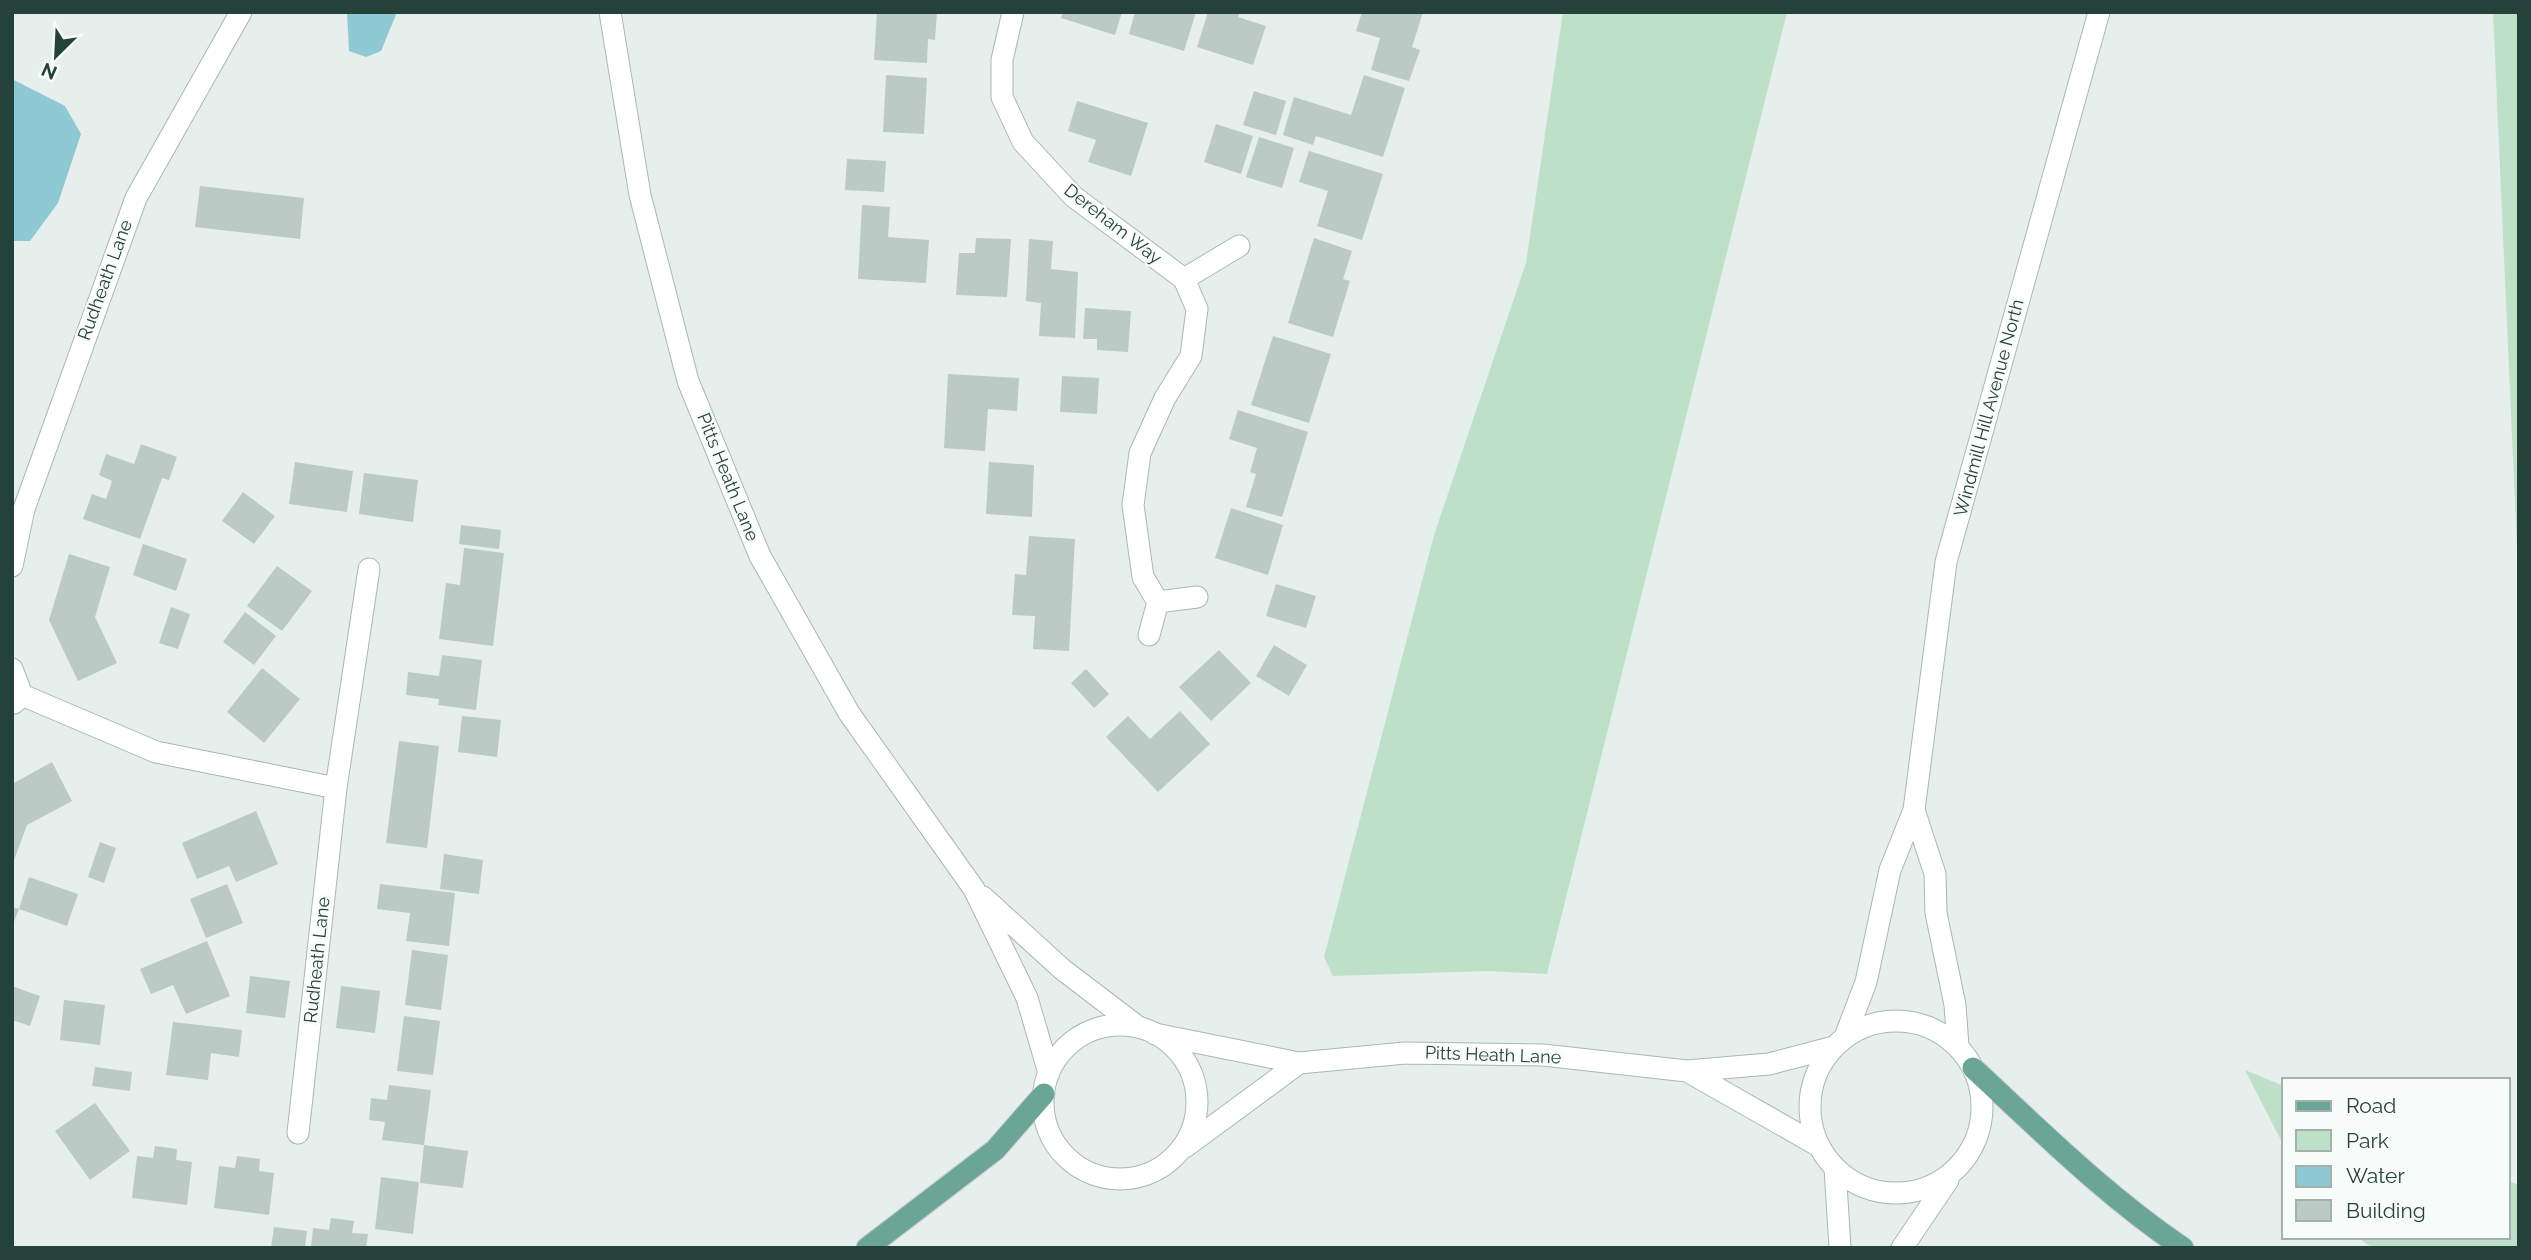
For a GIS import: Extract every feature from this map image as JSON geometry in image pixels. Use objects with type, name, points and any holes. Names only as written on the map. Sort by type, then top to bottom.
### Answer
[{"type":"main road","points":[[1973,1068],[2080,1168],[2148,1225],[2183,1248]]},
{"type":"main road","points":[[867,1248],[995,1150],[1044,1094]]},
{"type":"street","name":"Rudheath Lane","points":[[12,566],[28,497],[135,198],[241,12]]},
{"type":"street","name":"Pitts Heath Lane","points":[[610,12],[640,195],[688,381],[760,556],[849,713],[974,889],[1027,998],[1049,1073]]},
{"type":"street","name":"Dereham Way","points":[[1013,12],[1002,60],[1002,97],[1023,142],[1074,197],[1184,279]]},
{"type":"street","name":"Windmill Hill Avenue North","points":[[1840,1042],[1872,959],[1890,870],[1914,810],[1946,562],[2099,12]]},
{"type":"street","points":[[1149,635],[1158,602],[1143,577],[1133,505],[1140,453],[1165,398],[1191,356],[1197,309],[1184,279],[1239,246]]},
{"type":"street","name":"Rudheath Lane","points":[[298,1133],[336,788],[369,569]]},
{"type":"street","points":[[1158,602],[1197,597]]},
{"type":"street","points":[[12,669],[17,699],[156,752],[336,788]]},
{"type":"street","name":"Windmill Hill Avenue North","points":[[1914,810],[1935,874],[1936,913],[1955,1005],[1958,1046]]},
{"type":"street","name":"Pitts Heath Lane","points":[[974,889],[1062,970],[1147,1030],[1298,1063],[1405,1053],[1543,1055],[1687,1071],[1769,1064],[1840,1042]]},
{"type":"street","points":[[1902,1248],[1971,1150],[1981,1123],[1982,1096],[1973,1068],[1958,1046],[1938,1032],[1915,1023],[1891,1021],[1867,1026],[1840,1042],[1818,1069],[1810,1094],[1811,1121],[1819,1146],[1835,1168],[1856,1184],[1881,1192],[1907,1193],[1932,1186],[1954,1172]]},
{"type":"street","points":[[1181,1151],[1192,1131],[1198,1109],[1196,1086],[1188,1065],[1174,1047],[1147,1030],[1116,1025],[1094,1030],[1076,1040],[1060,1054],[1049,1073],[1044,1094],[1045,1119],[1054,1142],[1070,1161],[1091,1174],[1115,1180],[1140,1177],[1163,1167],[1298,1063]]},
{"type":"street","name":"Pitts Heath Lane","points":[[1687,1071],[1819,1146]]},
{"type":"street","points":[[1835,1168],[1840,1248]]},
{"type":"green space","points":[[1563,12],[1787,12],[1547,974],[1489,971],[1333,976],[1324,957],[1434,535],[1526,263]]},
{"type":"green space","points":[[2493,12],[2519,12],[2519,592]]},
{"type":"green space","points":[[2245,1070],[2282,1085],[2282,1142]]},
{"type":"green space","points":[[2510,1182],[2519,1185],[2519,1248],[2373,1248],[2360,1239],[2510,1239]]},
{"type":"water","points":[[347,12],[397,12],[381,51],[366,57],[349,51]]},
{"type":"water","points":[[12,79],[65,106],[81,134],[58,203],[30,241],[12,241]]},
{"type":"building","points":[[877,12],[937,12],[935,40],[928,39],[927,63],[874,60]]},
{"type":"building","points":[[1063,12],[1122,12],[1115,35],[1061,18]]},
{"type":"building","points":[[1135,12],[1196,12],[1184,51],[1129,34]]},
{"type":"building","points":[[1208,12],[1240,12],[1238,17],[1266,26],[1253,65],[1197,47]]},
{"type":"building","points":[[1362,12],[1423,12],[1412,47],[1420,50],[1409,81],[1371,70],[1380,38],[1356,31]]},
{"type":"building","points":[[886,75],[927,78],[924,134],[883,132]]},
{"type":"building","points":[[1364,75],[1405,88],[1383,157],[1316,136],[1313,145],[1283,135],[1294,97],[1351,115]]},
{"type":"building","points":[[1254,91],[1286,101],[1276,135],[1243,125]]},
{"type":"building","points":[[1077,101],[1148,123],[1131,176],[1088,162],[1096,140],[1068,131]]},
{"type":"building","points":[[1216,124],[1253,136],[1241,174],[1204,162]]},
{"type":"building","points":[[1259,137],[1294,148],[1282,188],[1246,177]]},
{"type":"building","points":[[1309,151],[1383,174],[1362,240],[1317,226],[1328,191],[1299,182]]},
{"type":"building","points":[[847,159],[886,161],[884,192],[845,190]]},
{"type":"building","points":[[200,186],[304,198],[300,239],[195,227]]},
{"type":"building","points":[[862,205],[890,207],[888,237],[929,240],[926,283],[858,279]]},
{"type":"building","points":[[976,238],[1011,239],[1007,297],[956,295],[959,253],[975,253]]},
{"type":"building","points":[[1314,238],[1352,251],[1343,279],[1350,281],[1333,337],[1288,323]]},
{"type":"building","points":[[1029,239],[1053,241],[1051,269],[1078,272],[1075,338],[1039,336],[1041,303],[1026,301]]},
{"type":"building","points":[[1085,308],[1131,311],[1128,352],[1097,350],[1097,339],[1083,339]]},
{"type":"building","points":[[1273,336],[1331,354],[1309,423],[1251,405]]},
{"type":"building","points":[[948,374],[1019,378],[1017,411],[988,409],[985,451],[944,448]]},
{"type":"building","points":[[1062,376],[1099,378],[1097,414],[1060,412]]},
{"type":"building","points":[[1238,410],[1308,432],[1282,517],[1246,507],[1256,474],[1250,472],[1257,448],[1229,439]]},
{"type":"building","points":[[141,444],[177,457],[169,480],[162,478],[140,539],[83,519],[92,494],[106,499],[112,481],[99,475],[106,454],[134,464]]},
{"type":"building","points":[[295,462],[353,471],[347,512],[289,504]]},
{"type":"building","points":[[989,462],[1034,465],[1032,517],[986,514]]},
{"type":"building","points":[[364,473],[418,480],[413,522],[359,514]]},
{"type":"building","points":[[243,492],[275,516],[254,544],[222,521]]},
{"type":"building","points":[[1231,508],[1283,525],[1268,575],[1215,558]]},
{"type":"building","points":[[461,525],[501,530],[499,549],[459,544]]},
{"type":"building","points":[[1029,536],[1075,539],[1069,651],[1033,649],[1035,616],[1012,615],[1015,574],[1026,575]]},
{"type":"building","points":[[143,544],[187,559],[176,591],[133,575]]},
{"type":"building","points":[[464,548],[504,553],[493,646],[439,639],[446,583],[460,585]]},
{"type":"building","points":[[69,554],[110,567],[95,617],[117,663],[78,681],[49,620]]},
{"type":"building","points":[[277,566],[312,591],[282,631],[247,606]]},
{"type":"building","points":[[1276,584],[1316,596],[1306,628],[1266,616]]},
{"type":"building","points":[[171,607],[190,614],[178,649],[159,643]]},
{"type":"building","points":[[245,612],[276,636],[254,665],[223,642]]},
{"type":"building","points":[[1274,645],[1307,665],[1289,696],[1256,676]]},
{"type":"building","points":[[1219,650],[1251,683],[1211,721],[1179,687]]},
{"type":"building","points":[[442,655],[482,660],[476,710],[438,705],[439,699],[406,695],[408,672],[439,676]]},
{"type":"building","points":[[262,668],[300,699],[264,743],[227,712]]},
{"type":"building","points":[[1086,669],[1109,694],[1094,708],[1071,683]]},
{"type":"building","points":[[1180,711],[1210,744],[1158,792],[1106,737],[1128,716],[1150,739]]},
{"type":"building","points":[[462,716],[501,720],[497,757],[458,752]]},
{"type":"building","points":[[399,741],[439,746],[427,848],[386,843]]},
{"type":"building","points":[[52,762],[72,801],[27,825],[12,866],[12,784]]},
{"type":"building","points":[[256,811],[278,864],[236,882],[229,866],[197,879],[182,843]]},
{"type":"building","points":[[100,842],[116,848],[104,883],[88,877]]},
{"type":"building","points":[[444,854],[483,860],[479,894],[440,889]]},
{"type":"building","points":[[29,877],[78,894],[67,926],[19,909]]},
{"type":"building","points":[[227,884],[243,923],[206,938],[190,899]]},
{"type":"building","points":[[380,884],[455,893],[449,946],[406,941],[410,913],[377,909]]},
{"type":"building","points":[[12,907],[19,909],[12,927]]},
{"type":"building","points":[[207,941],[230,996],[186,1014],[173,985],[151,994],[140,969]]},
{"type":"building","points":[[412,950],[448,955],[441,1010],[405,1005]]},
{"type":"building","points":[[250,976],[290,981],[285,1018],[246,1013]]},
{"type":"building","points":[[12,986],[40,996],[30,1026],[12,1020]]},
{"type":"building","points":[[341,986],[380,991],[375,1033],[336,1028]]},
{"type":"building","points":[[64,1000],[105,1005],[100,1045],[60,1040]]},
{"type":"building","points":[[404,1016],[440,1021],[433,1075],[397,1071]]},
{"type":"building","points":[[173,1022],[242,1030],[239,1057],[211,1053],[208,1080],[166,1075]]},
{"type":"building","points":[[95,1067],[132,1072],[130,1091],[92,1086]]},
{"type":"building","points":[[389,1085],[431,1090],[424,1145],[382,1140],[385,1122],[369,1120],[371,1098],[387,1100]]},
{"type":"building","points":[[95,1103],[130,1151],[90,1180],[55,1131]]},
{"type":"building","points":[[424,1145],[468,1151],[463,1188],[420,1183]]},
{"type":"building","points":[[155,1146],[177,1149],[176,1160],[192,1162],[187,1205],[132,1198],[137,1156],[153,1158]]},
{"type":"building","points":[[237,1156],[260,1159],[259,1171],[274,1173],[269,1215],[214,1208],[219,1166],[235,1168]]},
{"type":"building","points":[[381,1177],[419,1182],[413,1234],[375,1229]]},
{"type":"building","points":[[331,1218],[354,1221],[352,1233],[368,1234],[366,1248],[311,1248],[313,1228],[329,1230]]},
{"type":"building","points":[[274,1227],[307,1231],[305,1248],[271,1248]]}]
